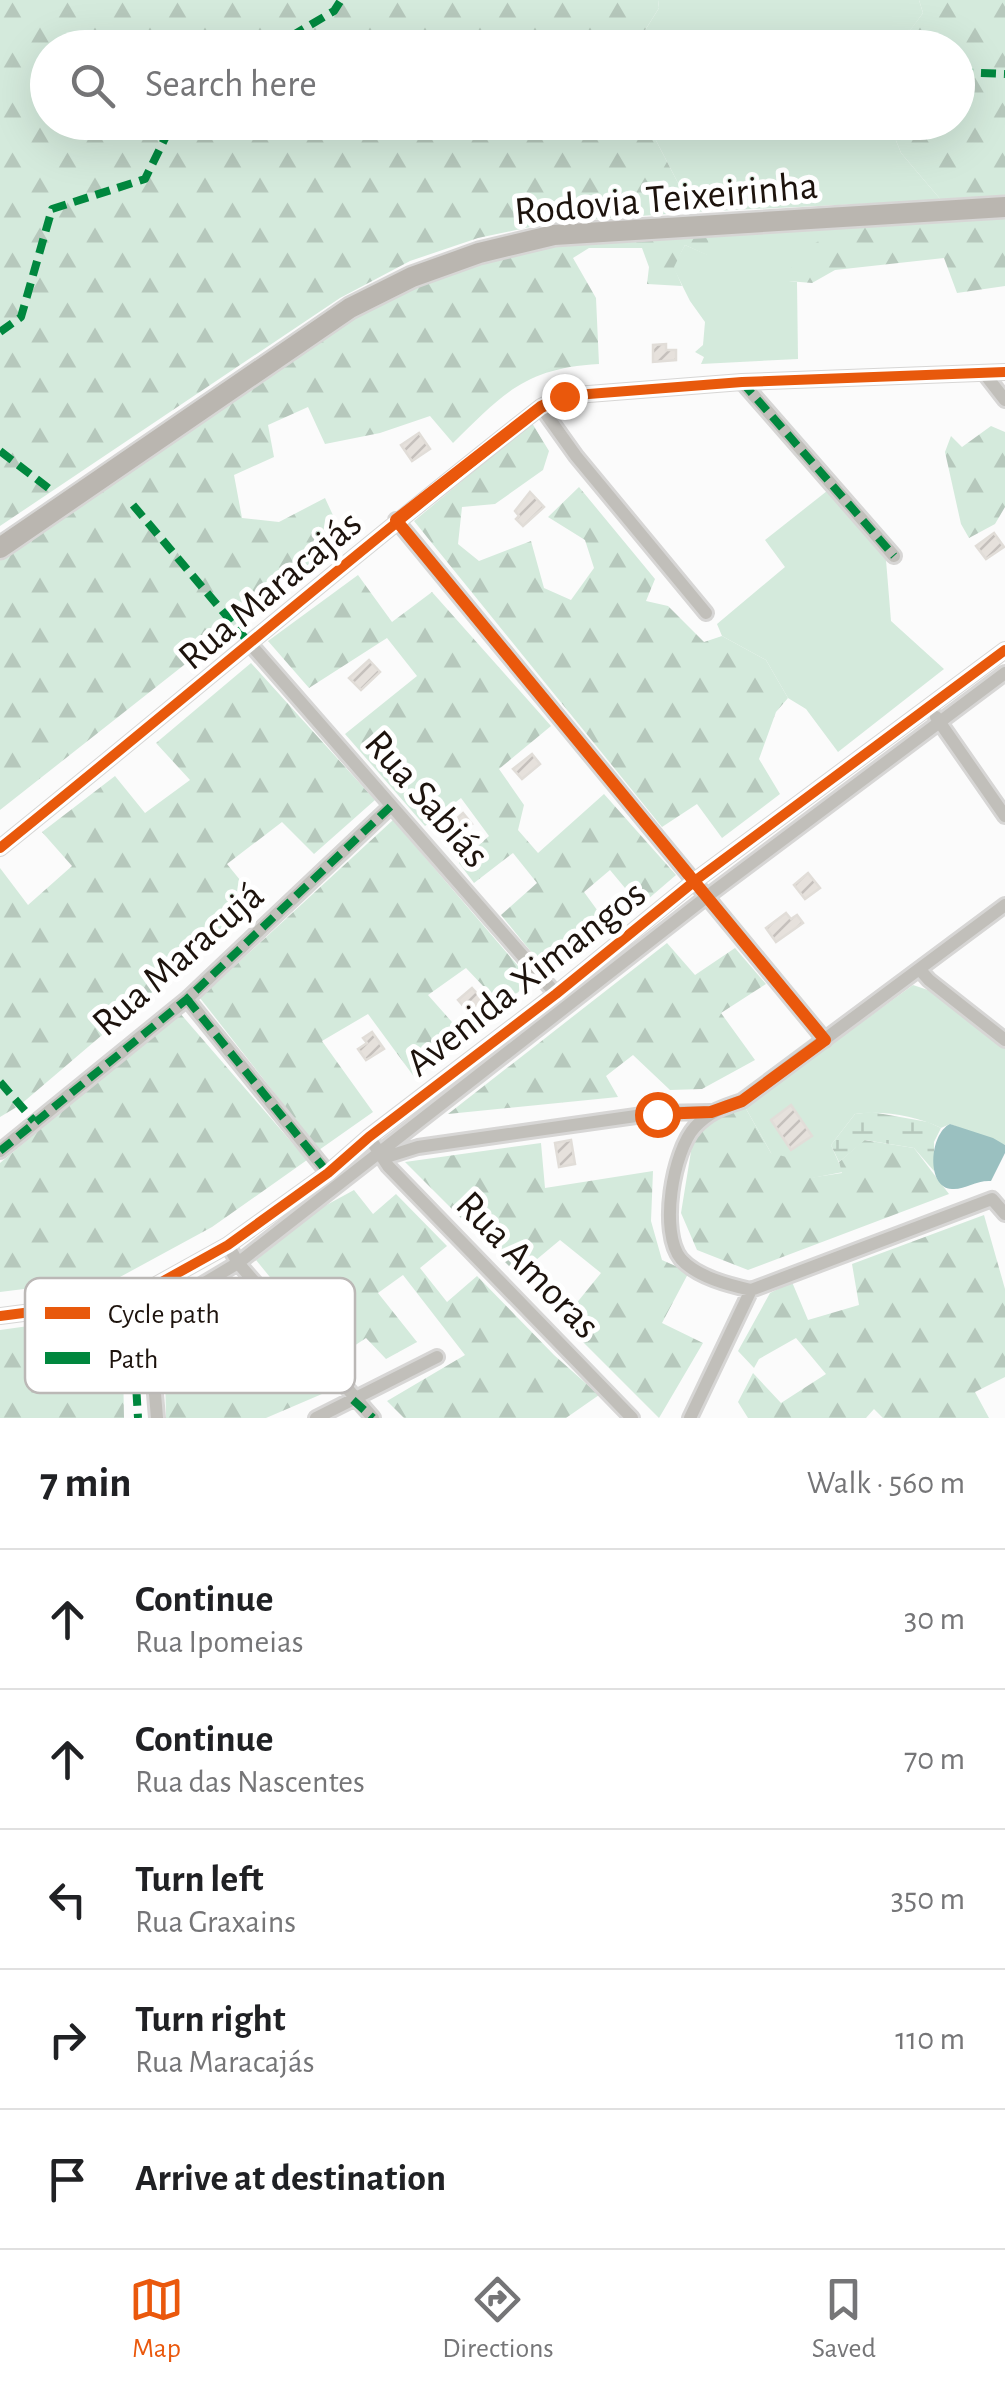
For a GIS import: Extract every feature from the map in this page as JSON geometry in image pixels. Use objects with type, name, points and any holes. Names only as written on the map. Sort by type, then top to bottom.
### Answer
[{"type":"main road","name":"Rodovia Teixeirinha","points":[[0,548],[350,308],[412,277],[479,253],[554,235],[1005,207]]},
{"type":"street","name":"Rua Maracajás","points":[[0,848],[251,645],[396,520],[541,407],[564,396],[742,382],[1005,372]]},
{"type":"street","points":[[984,374],[1005,400]]},
{"type":"street","points":[[742,382],[894,556]]},
{"type":"street","points":[[541,407],[576,456],[706,613]]},
{"type":"street","points":[[396,520],[825,1040]]},
{"type":"street","name":"Rua Sabiás","points":[[251,645],[556,994]]},
{"type":"street","name":"Avenida Ximangos","points":[[170,1278],[228,1245],[328,1173],[696,880],[1005,650]]},
{"type":"street","name":"Avenida Ximangos","points":[[214,1278],[382,1156],[709,896],[1005,673]]},
{"type":"street","points":[[929,706],[1005,816]]},
{"type":"street","name":"Rua Maracujá","points":[[0,1150],[187,1000],[391,806]]},
{"type":"street","points":[[382,1156],[418,1147],[620,1118],[711,1112],[742,1101],[1005,904]]},
{"type":"street","points":[[921,970],[1005,1040]]},
{"type":"street","points":[[187,1000],[328,1173]]},
{"type":"street","points":[[711,1112],[692,1130],[679,1154],[671,1203],[673,1243],[690,1266],[732,1286],[751,1290],[992,1199],[1005,1214]]},
{"type":"street","name":"Rua Amoras","points":[[369,1137],[382,1156],[632,1418]]},
{"type":"street","points":[[228,1245],[250,1278]]},
{"type":"street","points":[[690,1418],[751,1290]]},
{"type":"street","points":[[0,1316],[25,1313]]},
{"type":"street","points":[[316,1418],[438,1357]]},
{"type":"street","points":[[156,1393],[158,1418]]},
{"type":"street","points":[[347,1393],[372,1418]]},
{"type":"green space","points":[[0,0],[658,0],[659,8],[645,30],[30,30],[30,140],[656,140],[693,212],[549,223],[478,238],[410,261],[340,298],[0,526]]},
{"type":"green space","points":[[658,0],[919,0],[923,13],[910,30],[645,30],[659,8]]},
{"type":"green space","points":[[919,0],[1005,0],[1005,196],[941,200],[901,153],[896,140],[975,140],[975,30],[910,30],[923,13]]},
{"type":"green space","points":[[656,140],[896,140],[901,153],[941,200],[693,212]]},
{"type":"green space","points":[[1005,217],[1005,286],[957,293],[944,258],[835,270],[812,283],[788,281],[794,255],[851,223]]},
{"type":"green space","points":[[851,223],[789,281],[797,282],[798,359],[701,364],[704,357],[695,352],[703,345],[705,322],[673,267],[685,245],[708,255],[708,231]]},
{"type":"green space","points":[[708,231],[709,256],[685,245],[674,267],[682,286],[647,284],[649,267],[642,248],[589,248],[573,258],[596,298],[599,364],[533,378],[486,411],[453,443],[430,416],[380,433],[325,444],[308,407],[268,425],[274,457],[234,475],[242,518],[279,522],[325,498],[344,539],[0,810],[0,559],[291,358],[351,319],[414,286],[482,260],[538,247]]},
{"type":"green space","points":[[532,423],[549,451],[543,470],[495,504],[462,507],[458,544],[479,561],[531,541],[544,588],[571,600],[594,568],[585,540],[548,517],[579,487],[655,579],[646,601],[668,606],[704,642],[722,636],[766,660],[788,698],[776,712],[759,759],[780,794],[722,838],[697,804],[662,827],[414,521]]},
{"type":"green space","points":[[991,426],[1005,432],[1005,507],[995,524],[969,538],[961,524],[945,452],[951,436],[962,447]]},
{"type":"green space","points":[[827,491],[886,560],[891,621],[944,669],[838,752],[806,709],[788,698],[766,660],[722,636],[717,624],[785,567],[765,540]]},
{"type":"green space","points":[[358,575],[392,622],[432,592],[551,726],[499,769],[524,805],[518,830],[538,853],[604,794],[676,875],[640,906],[610,870],[584,892],[608,925],[550,975],[501,915],[537,883],[513,853],[474,883],[459,863],[489,836],[461,798],[425,826],[345,734],[417,676],[387,638],[309,688],[268,641]]},
{"type":"green space","points":[[251,663],[375,800],[314,854],[282,822],[227,864],[258,902],[20,1105],[0,1117],[0,868],[28,905],[72,866],[42,832],[115,776],[145,813],[190,780],[156,743]]},
{"type":"green space","points":[[393,820],[531,981],[502,1006],[466,968],[428,995],[467,1039],[415,1078],[368,1014],[322,1041],[373,1112],[319,1150],[200,998]]},
{"type":"green space","points":[[667,943],[695,975],[735,948],[766,984],[721,1013],[755,1060],[702,1089],[670,1090],[633,1055],[606,1076],[618,1097],[448,1114]]},
{"type":"green space","points":[[913,985],[928,990],[1005,1048],[1005,1145],[950,1124],[941,1128],[899,1115],[855,1114],[831,1145],[843,1172],[802,1180],[771,1153],[745,1107]]},
{"type":"green space","points":[[179,1012],[307,1160],[212,1227],[120,1277],[25,1278],[25,1289],[0,1292],[0,1163]]},
{"type":"green space","points":[[745,1107],[771,1153],[798,1160],[802,1179],[842,1173],[839,1162],[864,1140],[914,1148],[949,1194],[748,1270],[697,1250],[681,1213],[693,1139],[713,1117]]},
{"type":"green space","points":[[872,1112],[941,1128],[934,1142],[934,1171],[914,1148],[865,1140],[839,1162],[831,1145],[855,1114]]},
{"type":"green space","points":[[541,1143],[545,1188],[653,1171],[651,1221],[662,1260],[689,1272],[662,1323],[703,1343],[659,1418],[562,1321],[601,1273],[560,1240],[518,1275],[405,1162]]},
{"type":"green space","points":[[354,1190],[373,1214],[396,1194],[447,1246],[420,1268],[447,1302],[477,1276],[599,1395],[566,1418],[404,1418],[387,1401],[465,1355],[403,1275],[378,1293],[417,1342],[386,1359],[366,1338],[355,1345],[355,1278],[271,1278],[256,1260],[321,1208]]},
{"type":"green space","points":[[984,1215],[1005,1289],[1005,1377],[975,1392],[989,1418],[883,1418],[874,1409],[866,1418],[748,1418],[738,1402],[753,1373],[781,1403],[826,1374],[796,1338],[759,1359],[754,1368],[738,1351],[770,1293],[792,1282],[808,1320],[859,1305],[852,1264]]},
{"type":"green space","points":[[25,1327],[25,1393],[124,1393],[124,1418],[0,1418],[0,1330]]},
{"type":"green space","points":[[165,1393],[322,1394],[266,1418],[166,1418]]},
{"type":"water","points":[[950,1124],[1005,1145],[991,1181],[952,1189],[938,1180],[934,1171],[935,1149],[938,1138]]},
{"type":"building","points":[[666,344],[666,350],[676,350],[676,360],[653,362],[653,345]]},
{"type":"building","points":[[419,433],[430,449],[412,461],[401,445]]},
{"type":"building","points":[[530,492],[544,507],[523,526],[515,511]]},
{"type":"building","points":[[994,533],[1004,547],[986,559],[976,546]]},
{"type":"building","points":[[369,660],[380,672],[361,690],[349,678]]},
{"type":"building","points":[[532,754],[540,764],[522,779],[513,769]]},
{"type":"building","points":[[463,813],[472,824],[452,840],[444,830]]},
{"type":"building","points":[[808,873],[820,888],[805,899],[794,885]]},
{"type":"building","points":[[786,913],[791,919],[797,915],[803,923],[776,942],[766,928]]},
{"type":"building","points":[[472,988],[487,1004],[472,1016],[458,1000]]},
{"type":"building","points":[[372,1032],[384,1049],[366,1060],[358,1049],[367,1043],[363,1038]]},
{"type":"building","points":[[791,1105],[812,1136],[791,1150],[771,1120]]},
{"type":"building","points":[[571,1140],[575,1164],[559,1167],[555,1143]]},
{"type":"marked path","points":[[302,30],[334,11],[341,0]]},
{"type":"marked path","points":[[975,73],[1005,74]]},
{"type":"marked path","points":[[0,332],[21,317],[52,209],[145,179],[164,140]]},
{"type":"marked path","points":[[742,382],[894,556]]},
{"type":"marked path","points":[[0,451],[51,490]]},
{"type":"marked path","points":[[133,505],[251,645]]},
{"type":"marked path","points":[[0,1151],[187,999],[391,806]]},
{"type":"marked path","points":[[187,999],[328,1173]]},
{"type":"marked path","points":[[0,1082],[34,1121]]},
{"type":"marked path","points":[[137,1393],[138,1418]]},
{"type":"marked path","points":[[353,1400],[373,1418]]},
{"type":"cycle path","points":[[0,848],[473,461],[541,407],[563,396],[742,382],[1005,372]]},
{"type":"cycle path","points":[[169,1278],[228,1245],[328,1173],[696,880],[1005,650]]},
{"type":"cycle path","points":[[0,1316],[25,1313]]},
{"type":"route","points":[[564,396],[541,407],[396,520],[825,1040],[742,1101],[711,1112],[657,1114]]}]
